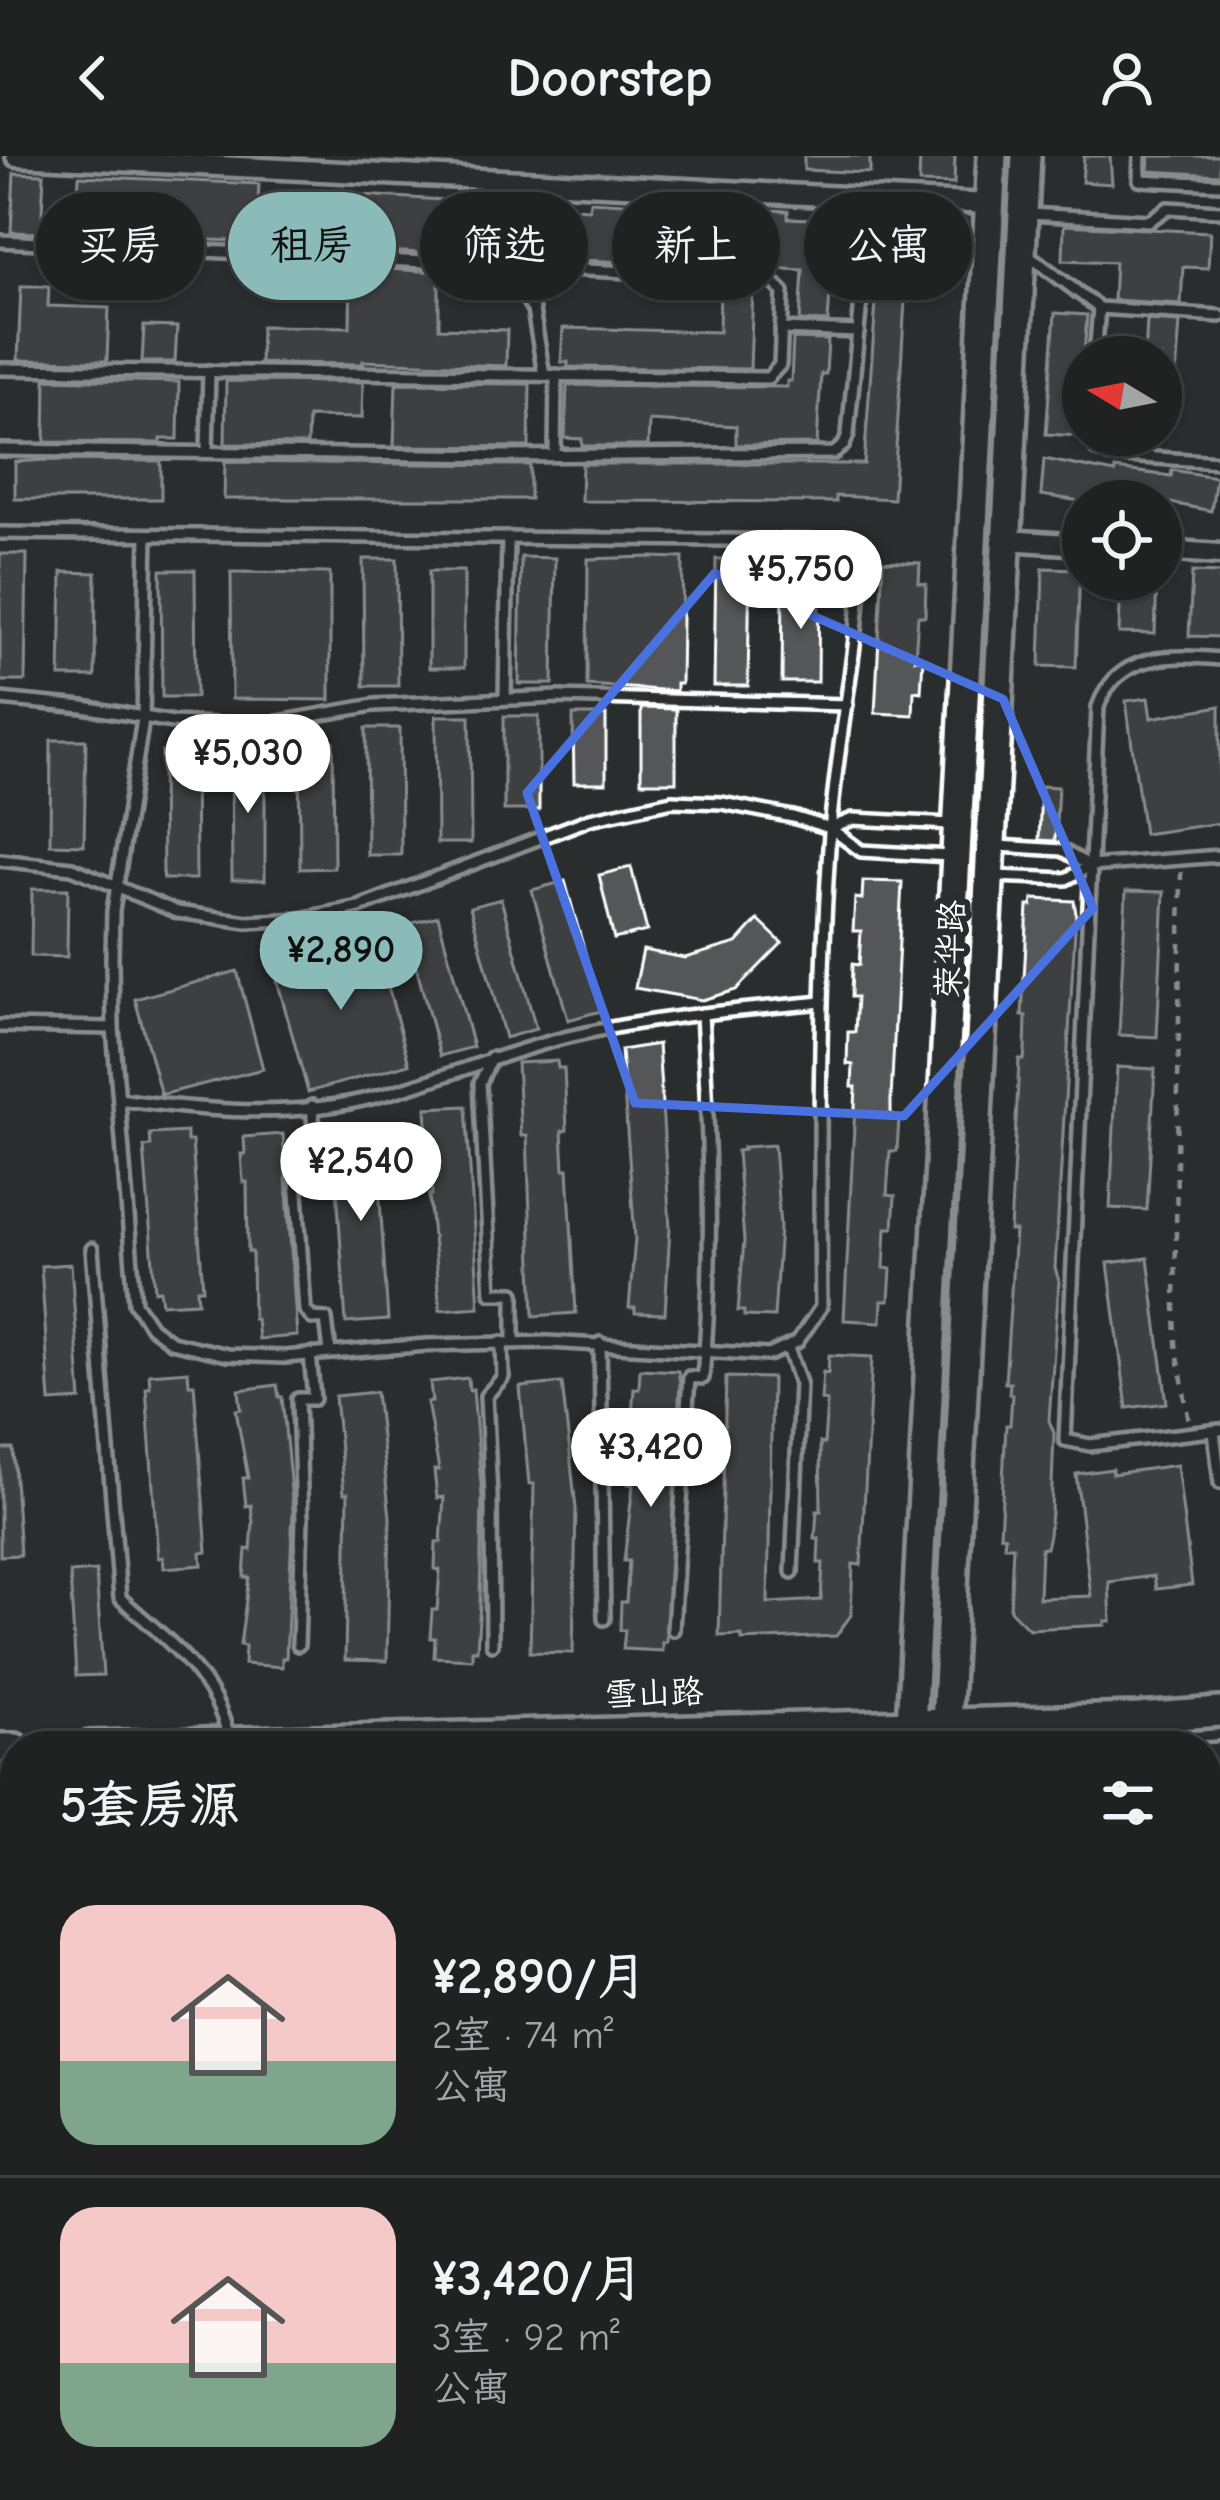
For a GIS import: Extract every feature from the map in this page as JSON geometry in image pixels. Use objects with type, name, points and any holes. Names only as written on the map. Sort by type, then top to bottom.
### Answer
[{"type":"street","points":[[16,156],[328,164],[804,194]]},
{"type":"street","name":"荣华路","points":[[911,1731],[992,156]]},
{"type":"street","name":"荣华路","points":[[945,1731],[1026,156]]},
{"type":"street","points":[[972,203],[989,204]]},
{"type":"street","points":[[1006,540],[1062,544]]},
{"type":"street","points":[[1182,551],[1220,554]]},
{"type":"street","name":"雪山路","points":[[982,1731],[1220,1712]]},
{"type":"lane","points":[[1140,156],[1139,180],[1220,184]]},
{"type":"lane","points":[[1023,213],[1149,221],[1168,208],[1220,211]]},
{"type":"lane","points":[[0,241],[420,262]]},
{"type":"lane","points":[[1022,250],[1099,308],[1220,316]]},
{"type":"lane","points":[[0,369],[768,378],[780,365],[783,292],[770,279],[588,270]]},
{"type":"lane","points":[[527,300],[550,375],[555,455]]},
{"type":"lane","points":[[0,449],[834,453],[847,440],[861,300]]},
{"type":"lane","points":[[1097,336],[1099,308]]},
{"type":"lane","points":[[782,329],[858,332]]},
{"type":"lane","points":[[208,452],[209,371]]},
{"type":"lane","points":[[1125,456],[1220,462]]},
{"type":"lane","points":[[0,533],[862,543],[859,623],[830,828],[823,1002],[821,1307],[807,1332],[788,1348],[769,1355],[508,1342],[227,1355],[161,1336],[142,1316],[135,1303],[113,1028],[113,911],[143,718],[147,535]]},
{"type":"lane","points":[[506,699],[508,538]]},
{"type":"lane","points":[[1220,659],[1150,659],[1120,672],[1106,687],[1096,717],[1065,1440],[1090,1445],[1217,1431],[1220,1483]]},
{"type":"lane","points":[[0,699],[83,706],[203,725],[267,724],[374,705],[506,699],[848,705]]},
{"type":"lane","points":[[0,860],[72,868],[156,905],[198,916],[272,922],[329,914],[388,898],[590,819],[645,804],[722,803],[830,828],[861,851],[955,856]]},
{"type":"lane","points":[[830,828],[853,819],[957,824]]},
{"type":"lane","points":[[990,846],[1062,850],[1090,866]]},
{"type":"lane","points":[[988,876],[1066,879],[1090,866],[1220,856]]},
{"type":"lane","points":[[119,1100],[201,1108],[312,1106],[374,1098],[491,1058],[620,1026],[823,1002]]},
{"type":"lane","points":[[673,1630],[689,1377],[703,1378],[712,1224],[702,1014]]},
{"type":"lane","points":[[0,1026],[113,1028]]},
{"type":"lane","points":[[491,1058],[480,1083],[491,1294],[514,1293],[503,1377],[486,1396],[492,1644]]},
{"type":"lane","points":[[312,1106],[315,1138],[301,1141],[295,1149],[305,1310],[312,1318],[326,1318],[330,1352]]},
{"type":"lane","points":[[92,1250],[120,1598],[186,1656],[222,1707],[227,1731]]},
{"type":"lane","points":[[600,1343],[604,1619]]},
{"type":"lane","points":[[788,1348],[800,1384],[792,1572]]},
{"type":"lane","points":[[298,1645],[302,1519],[298,1399],[314,1399],[310,1354]]},
{"type":"path","points":[[1181,859],[1175,1325],[1191,1433]]},
{"type":"highlighted area","points":[[715,573],[1003,699],[1093,908],[904,1116],[635,1103],[527,793]]},
{"type":"building","points":[[804,156],[870,156],[870,173],[804,170]]},
{"type":"building","points":[[920,156],[955,156],[954,184],[919,183]]},
{"type":"building","points":[[1084,156],[1110,156],[1112,184],[1082,182]]},
{"type":"building","points":[[1149,156],[1220,156],[1220,175],[1148,171]]},
{"type":"building","points":[[14,173],[44,174],[43,192],[36,192],[36,233],[11,232]]},
{"type":"building","points":[[79,176],[259,184],[259,192],[228,192],[228,241],[204,240],[204,192],[78,192]]},
{"type":"building","points":[[396,197],[420,199],[420,253],[396,252]]},
{"type":"building","points":[[590,201],[612,202],[612,261],[588,261]]},
{"type":"building","points":[[780,211],[788,211],[788,218],[804,219],[804,300],[830,300],[828,322],[800,321],[803,270],[780,269]]},
{"type":"building","points":[[1064,225],[1210,232],[1208,268],[1183,267],[1181,304],[1113,300],[1115,262],[1063,260]]},
{"type":"building","points":[[396,270],[420,271],[420,300],[439,300],[439,328],[507,330],[506,366],[260,363],[261,326],[350,327],[350,300],[396,300]]},
{"type":"building","points":[[21,286],[36,286],[36,300],[48,300],[48,306],[109,308],[107,361],[18,360]]},
{"type":"building","points":[[720,300],[753,300],[750,369],[568,367],[568,362],[561,362],[563,328],[719,332]]},
{"type":"building","points":[[876,300],[905,300],[893,499],[581,501],[582,464],[864,464]]},
{"type":"building","points":[[1055,313],[1087,315],[1085,336],[1062,336],[1062,435],[1046,434]]},
{"type":"building","points":[[1147,320],[1180,322],[1179,336],[1146,336]]},
{"type":"building","points":[[144,326],[177,327],[175,362],[142,362]]},
{"type":"building","points":[[793,339],[828,340],[817,444],[736,445],[736,426],[649,421],[648,446],[582,446],[582,439],[565,438],[567,385],[787,387]]},
{"type":"building","points":[[46,379],[179,382],[178,439],[161,439],[161,443],[45,442]]},
{"type":"building","points":[[226,381],[363,382],[362,418],[308,417],[307,445],[225,444]]},
{"type":"building","points":[[396,383],[530,384],[529,447],[394,446]]},
{"type":"building","points":[[1044,459],[1115,473],[1115,469],[1171,476],[1172,470],[1216,477],[1211,511],[1182,505],[1182,480],[1062,480],[1062,498],[1041,495]]},
{"type":"building","points":[[161,461],[161,499],[15,499],[15,462]]},
{"type":"building","points":[[225,462],[530,465],[530,499],[224,499]]},
{"type":"building","points":[[0,554],[27,554],[25,681],[0,681]]},
{"type":"building","points":[[521,557],[555,558],[553,684],[519,684]]},
{"type":"building","points":[[683,558],[681,684],[676,684],[676,691],[587,685],[588,559]]},
{"type":"building","points":[[363,559],[397,559],[398,686],[364,686]]},
{"type":"building","points":[[716,559],[750,559],[748,686],[714,686]]},
{"type":"building","points":[[883,561],[920,563],[919,583],[926,584],[925,616],[918,616],[915,659],[923,659],[921,692],[914,691],[913,715],[875,713]]},
{"type":"building","points":[[1043,568],[1062,569],[1062,600],[1079,600],[1076,667],[1040,666]]},
{"type":"building","points":[[161,570],[195,570],[196,697],[162,697]]},
{"type":"building","points":[[429,571],[464,571],[464,668],[429,668]]},
{"type":"building","points":[[62,572],[96,573],[95,677],[60,677]]},
{"type":"building","points":[[231,572],[330,573],[330,700],[232,699]]},
{"type":"building","points":[[1192,572],[1220,573],[1220,637],[1189,636]]},
{"type":"building","points":[[783,581],[819,581],[818,682],[782,682]]},
{"type":"building","points":[[1120,600],[1156,600],[1155,634],[1119,633]]},
{"type":"building","points":[[1148,698],[1151,718],[1220,706],[1220,823],[1144,834],[1126,701]]},
{"type":"building","points":[[641,708],[676,709],[676,782],[641,782]]},
{"type":"building","points":[[573,715],[606,715],[606,783],[574,783]]},
{"type":"building","points":[[436,716],[470,716],[471,843],[437,843]]},
{"type":"building","points":[[504,716],[539,716],[539,810],[504,810]]},
{"type":"building","points":[[366,728],[400,728],[401,855],[367,855]]},
{"type":"building","points":[[51,740],[86,740],[84,845],[50,844]]},
{"type":"building","points":[[299,741],[333,741],[334,868],[300,869]]},
{"type":"building","points":[[162,752],[195,752],[196,879],[163,879]]},
{"type":"building","points":[[231,753],[265,753],[265,880],[232,880]]},
{"type":"building","points":[[1041,786],[1058,787],[1055,841],[1039,840]]},
{"type":"building","points":[[631,867],[647,931],[614,939],[599,875]]},
{"type":"building","points":[[565,881],[601,1011],[568,1020],[532,890]]},
{"type":"building","points":[[863,881],[902,882],[891,1100],[891,1118],[899,1119],[897,1151],[890,1151],[887,1195],[895,1196],[893,1228],[886,1228],[884,1268],[891,1269],[889,1301],[882,1301],[881,1322],[844,1320],[856,1087],[852,1087],[853,1065],[847,1064],[848,1032],[855,1032],[852,964],[859,965],[861,931],[853,931],[855,898],[862,899]]},
{"type":"building","points":[[32,889],[68,889],[67,957],[31,956]]},
{"type":"building","points":[[1126,891],[1164,892],[1157,1037],[1119,1035]]},
{"type":"building","points":[[501,899],[536,1029],[505,1038],[470,907]]},
{"type":"building","points":[[1033,899],[1074,901],[1076,914],[1055,1268],[1059,1281],[1049,1420],[1054,1433],[1051,1512],[1046,1548],[1041,1548],[1039,1598],[1091,1596],[1076,1474],[1112,1469],[1112,1474],[1177,1465],[1192,1585],[1156,1589],[1154,1576],[1109,1582],[1111,1621],[1105,1625],[1029,1629],[1010,1610],[1013,1546],[1004,1546],[1005,1536],[1000,1535],[1012,1394],[1010,1383],[1005,1383],[1015,1231],[1010,1231],[1019,1059],[1024,1059],[1025,1051],[1026,1016],[1022,1016],[1028,906]]},
{"type":"building","points":[[438,916],[473,1047],[440,1056],[405,925]]},
{"type":"building","points":[[758,920],[782,943],[736,990],[702,1000],[635,988],[643,950],[685,958],[737,943]]},
{"type":"building","points":[[374,934],[409,1064],[308,1092],[272,962]]},
{"type":"building","points":[[237,971],[263,1069],[161,1095],[135,999]]},
{"type":"building","points":[[658,1044],[670,1227],[665,1314],[635,1313],[635,1308],[629,1308],[635,1238],[621,1050]]},
{"type":"building","points":[[557,1061],[558,1068],[564,1068],[567,1130],[562,1131],[576,1313],[534,1316],[527,1136],[521,1136],[517,1063]]},
{"type":"building","points":[[1117,1067],[1155,1069],[1147,1210],[1110,1208]]},
{"type":"building","points":[[466,1106],[479,1307],[440,1310],[426,1108]]},
{"type":"building","points":[[375,1125],[388,1320],[346,1323],[333,1129]]},
{"type":"building","points":[[187,1132],[187,1141],[192,1141],[203,1289],[197,1289],[198,1302],[162,1304],[160,1290],[155,1291],[144,1147],[151,1146],[150,1134]]},
{"type":"building","points":[[283,1134],[297,1336],[258,1339],[241,1154],[245,1154],[244,1137]]},
{"type":"building","points":[[774,1145],[780,1227],[774,1317],[744,1316],[744,1311],[738,1311],[744,1241],[737,1151]]},
{"type":"building","points":[[1148,1258],[1167,1403],[1127,1408],[1108,1263]]},
{"type":"building","points":[[71,1264],[81,1400],[50,1402],[41,1266]]},
{"type":"building","points":[[829,1355],[872,1357],[861,1565],[853,1564],[851,1615],[836,1636],[742,1640],[742,1635],[719,1636],[726,1377],[772,1378],[768,1603],[821,1600],[823,1563],[818,1563],[819,1539],[815,1539],[827,1401],[821,1400],[823,1372],[828,1373]]},
{"type":"building","points":[[640,1369],[678,1371],[680,1383],[662,1651],[623,1649],[625,1630],[620,1630],[629,1561],[624,1561],[637,1416],[632,1416],[634,1388],[639,1389]]},
{"type":"building","points":[[188,1371],[189,1384],[194,1384],[207,1552],[201,1553],[202,1565],[164,1568],[163,1557],[158,1558],[146,1388],[150,1388],[149,1374]]},
{"type":"building","points":[[468,1378],[469,1390],[473,1389],[482,1496],[477,1650],[472,1650],[472,1659],[434,1657],[435,1638],[430,1638],[440,1570],[435,1569],[436,1542],[441,1542],[444,1497],[437,1498],[434,1470],[439,1470],[427,1402],[432,1402],[430,1382]]},
{"type":"building","points":[[562,1383],[576,1508],[573,1653],[530,1652],[534,1484],[529,1484],[520,1387]]},
{"type":"building","points":[[277,1385],[293,1511],[282,1667],[244,1664],[245,1646],[240,1645],[249,1577],[244,1577],[246,1549],[251,1550],[253,1523],[251,1505],[246,1506],[243,1478],[248,1478],[236,1410],[241,1409],[239,1390]]},
{"type":"building","points":[[376,1392],[390,1517],[387,1661],[345,1660],[348,1493],[344,1493],[335,1396]]},
{"type":"building","points":[[0,1449],[13,1449],[20,1555],[0,1556]]},
{"type":"building","points":[[96,1571],[103,1675],[76,1676],[70,1573]]}]
